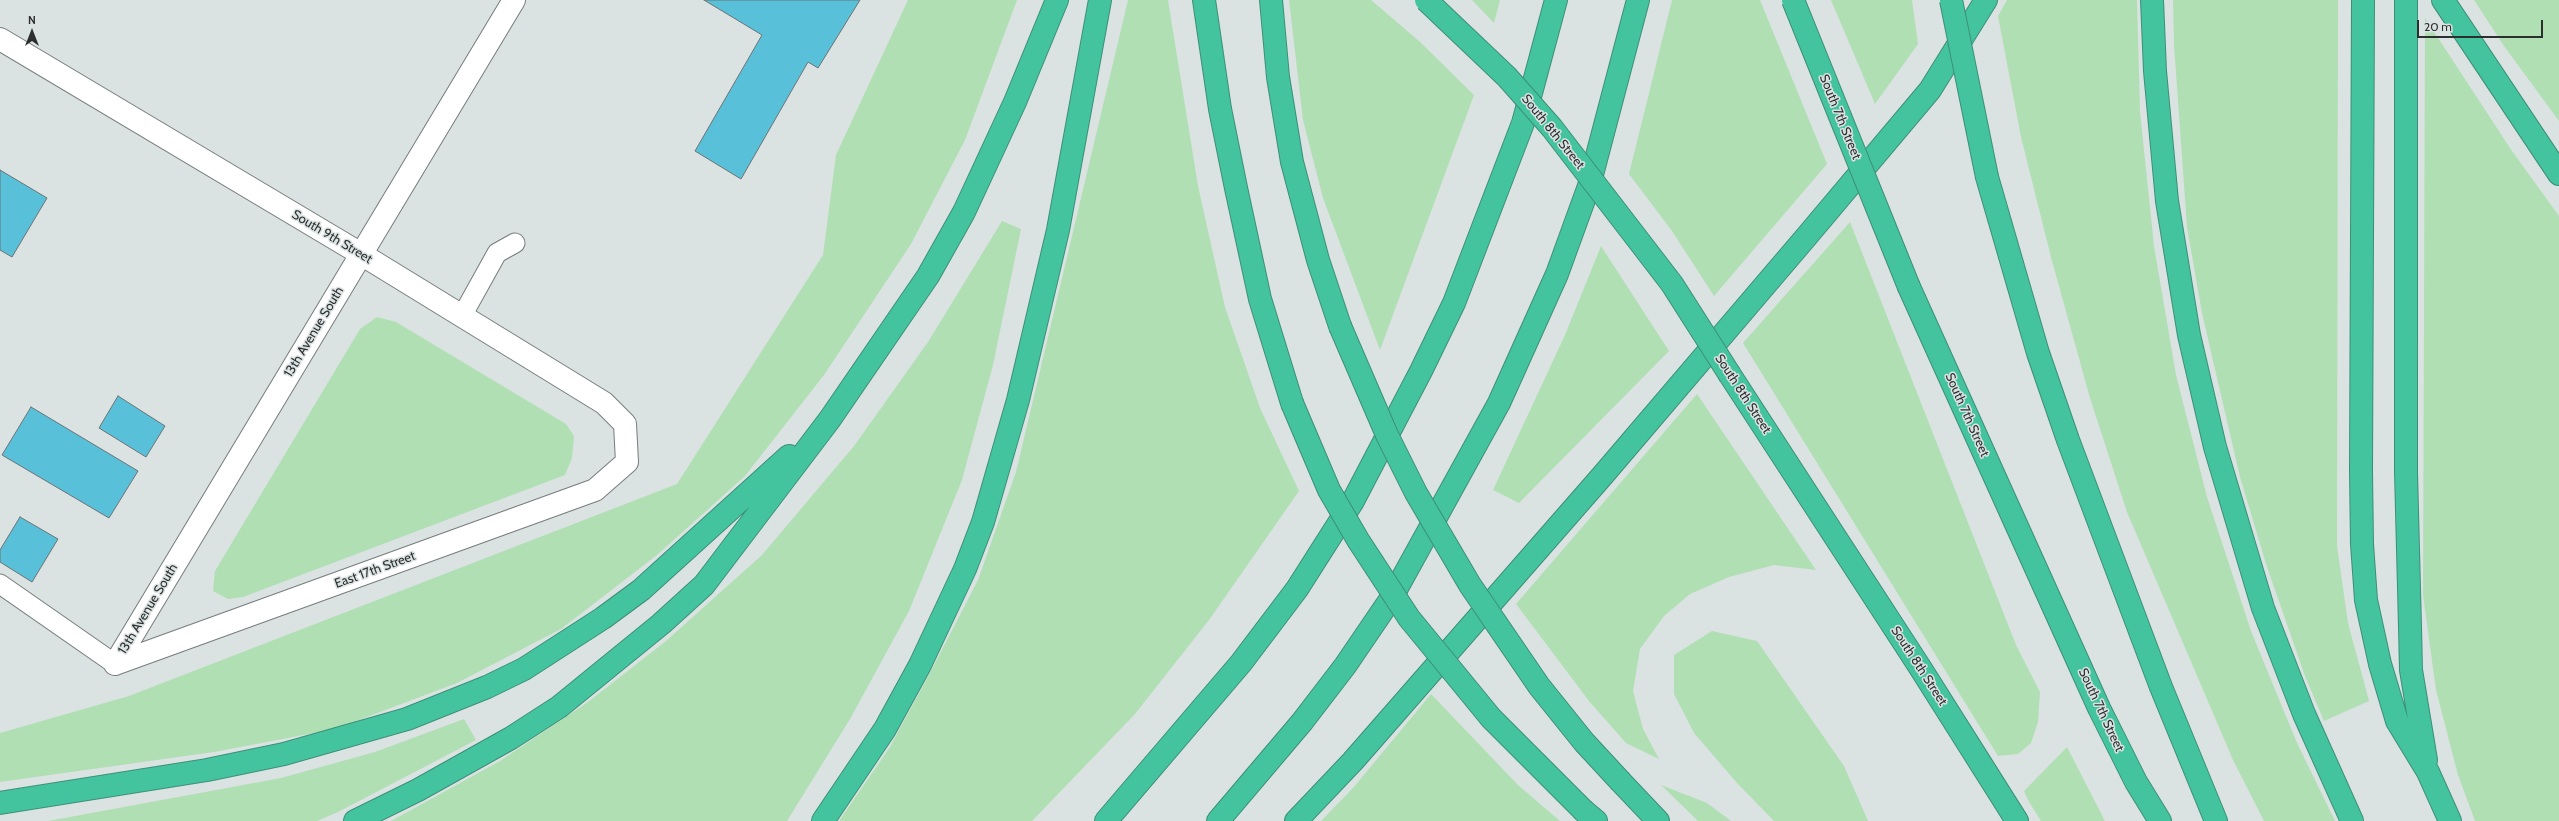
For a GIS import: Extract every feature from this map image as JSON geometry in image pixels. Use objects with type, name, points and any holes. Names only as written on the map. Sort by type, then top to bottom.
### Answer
[{"type":"highway","points":[[355,821],[418,790],[511,738],[559,707],[661,624],[704,585],[830,419],[928,276],[964,212],[1015,102],[1057,0]]},
{"type":"highway","points":[[822,821],[842,795],[885,729],[920,665],[965,569],[984,522],[1014,414],[1058,230],[1100,0]]},
{"type":"highway","points":[[1204,0],[1220,109],[1260,299],[1292,403],[1329,490],[1358,540],[1409,618],[1491,718],[1590,816]]},
{"type":"highway","points":[[1271,0],[1278,77],[1292,162],[1340,326],[1390,441],[1424,506],[1470,586],[1539,686],[1584,742],[1658,821]]},
{"type":"highway","name":"South 8th Street","points":[[1426,0],[1522,94],[1552,128],[1672,284],[1804,491],[1921,668],[2016,821]]},
{"type":"highway","points":[[1106,821],[1241,663],[1297,589],[1353,501],[1421,371],[1457,296],[1522,123],[1556,0]]},
{"type":"highway","points":[[1218,821],[1302,722],[1345,666],[1392,597],[1499,403],[1557,274],[1589,186],[1638,0]]},
{"type":"highway","name":"South 7th Street","points":[[1793,0],[1910,288],[2099,708],[2136,782],[2160,821]]},
{"type":"highway","points":[[1951,0],[1987,177],[2038,353],[2068,440],[2155,672],[2216,821]]},
{"type":"highway","points":[[1296,821],[1353,761],[1598,480],[1930,90],[1986,0]]},
{"type":"highway","points":[[2152,0],[2155,71],[2167,201],[2189,335],[2215,447],[2263,608],[2304,714],[2352,821]]},
{"type":"highway","points":[[2363,0],[2361,471],[2362,544],[2366,593],[2380,664],[2398,721],[2428,772],[2450,821]]},
{"type":"highway","points":[[2406,0],[2406,472],[2411,670],[2428,772]]},
{"type":"highway","points":[[2443,0],[2559,174]]},
{"type":"highway","points":[[0,803],[207,770],[284,754],[407,720],[486,687],[555,650],[641,590],[830,419]]},
{"type":"street","name":"13th Avenue South","points":[[115,664],[514,0]]},
{"type":"street","name":"South 9th Street","points":[[0,39],[361,254],[604,403],[625,424],[627,462]]},
{"type":"street","name":"East 17th Street","points":[[115,664],[595,490],[627,462]]},
{"type":"lane","points":[[462,316],[497,253],[515,243]]},
{"type":"lane","points":[[0,584],[115,664]]},
{"type":"green space","points":[[908,0],[1017,0],[965,140],[911,244],[824,375],[745,476],[657,555],[561,629],[457,683],[335,729],[214,752],[0,782],[0,733],[129,696],[677,484],[823,255],[836,155]]},
{"type":"green space","points":[[1128,0],[1168,0],[1198,186],[1225,307],[1260,408],[1299,491],[1209,620],[1135,714],[1032,821],[839,821],[890,747],[978,580],[1016,472]]},
{"type":"green space","points":[[1289,0],[1371,0],[1419,41],[1474,95],[1380,350],[1323,198],[1303,120]]},
{"type":"green space","points":[[1472,0],[1500,0],[1494,23]]},
{"type":"green space","points":[[1672,0],[1760,0],[1827,164],[1714,296],[1672,231],[1629,174]]},
{"type":"green space","points":[[1831,0],[1912,0],[1918,44],[1875,104]]},
{"type":"green space","points":[[2007,0],[2137,0],[2140,112],[2154,246],[2176,375],[2207,497],[2251,631],[2297,743],[2335,821],[2264,821],[2233,760],[2127,512],[2090,398],[2052,261],[2021,137],[1998,16]]},
{"type":"green space","points":[[2173,0],[2338,0],[2337,546],[2348,623],[2369,701],[2324,721],[2305,676],[2267,567],[2240,477],[2202,313],[2187,227],[2174,45]]},
{"type":"green space","points":[[2474,0],[2559,0],[2559,121],[2504,46]]},
{"type":"green space","points":[[2425,18],[2512,151],[2559,216],[2559,821],[2475,821],[2458,775],[2436,690],[2423,595]]},
{"type":"green space","points":[[1002,221],[1021,229],[993,365],[962,480],[909,611],[850,719],[787,821],[391,821],[500,761],[588,702],[666,641],[762,555],[854,446],[928,342]]},
{"type":"green space","points":[[1850,222],[2016,645],[2040,692],[2038,722],[2031,743],[2018,754],[1998,756],[1743,343]]},
{"type":"green space","points":[[1601,246],[1669,351],[1519,503],[1493,490],[1565,335]]},
{"type":"green space","points":[[377,317],[396,322],[566,424],[574,436],[572,458],[565,475],[243,597],[228,599],[213,591],[215,571],[360,329]]},
{"type":"green space","points":[[1697,394],[1816,570],[1774,565],[1729,577],[1690,594],[1664,616],[1640,649],[1633,691],[1643,729],[1659,759],[1626,743],[1589,701],[1516,604]]},
{"type":"green space","points":[[1712,631],[1757,641],[1844,766],[1868,821],[1774,821],[1737,783],[1694,733],[1674,694],[1674,655]]},
{"type":"green space","points":[[1431,694],[1518,785],[1560,821],[1321,821],[1353,788]]},
{"type":"green space","points":[[464,719],[476,740],[338,812],[317,821],[48,821],[281,778],[375,752]]},
{"type":"green space","points":[[2067,747],[2105,821],[2041,821],[2028,800],[2024,791]]},
{"type":"green space","points":[[1661,785],[1707,803],[1731,821],[1698,821]]},
{"type":"building","points":[[704,0],[860,0],[818,68],[808,62],[741,179],[695,151],[762,35]]},
{"type":"building","points":[[0,170],[47,198],[12,257],[0,250]]},
{"type":"building","points":[[118,396],[165,426],[146,457],[99,428]]},
{"type":"building","points":[[31,407],[138,471],[109,518],[2,455]]},
{"type":"building","points":[[20,517],[58,539],[32,582],[0,562],[0,550]]}]
